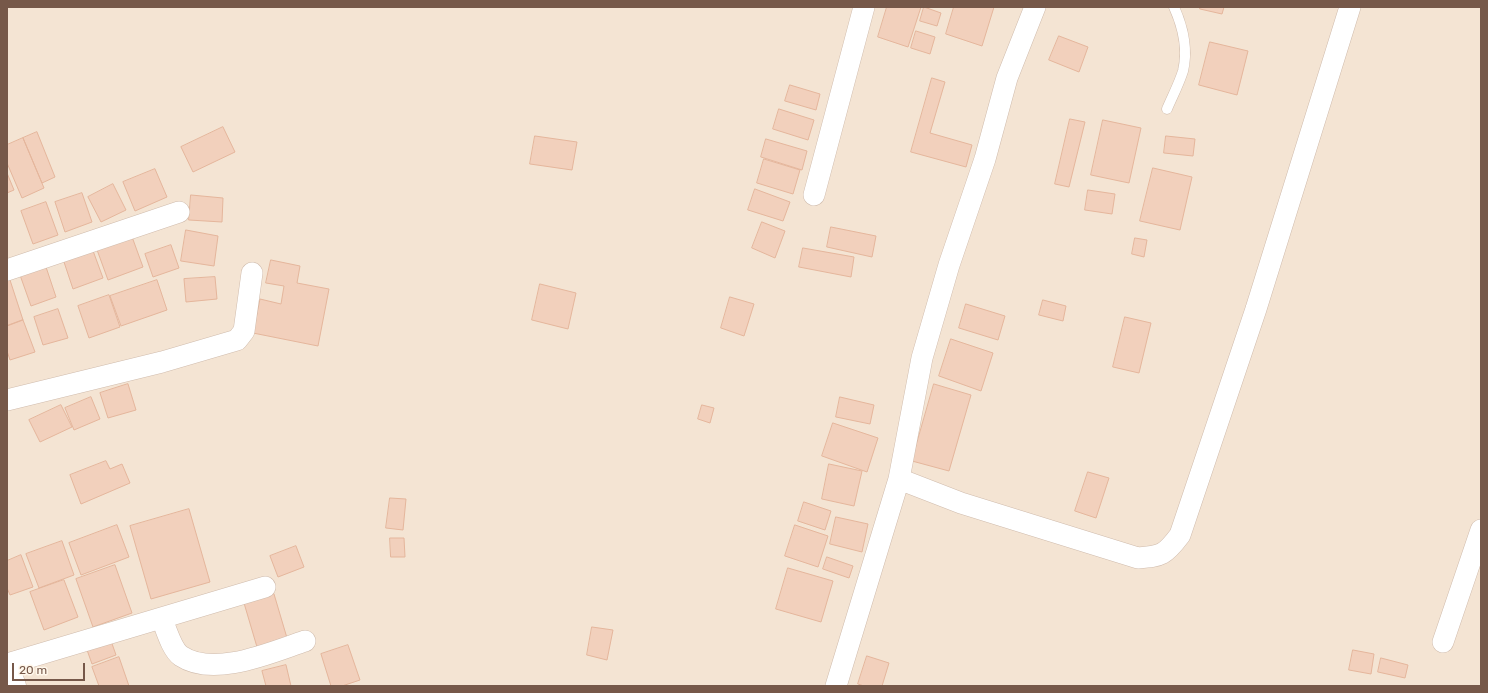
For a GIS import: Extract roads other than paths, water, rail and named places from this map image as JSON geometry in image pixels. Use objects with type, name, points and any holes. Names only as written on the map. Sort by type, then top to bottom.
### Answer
[{"type":"street","points":[[814,195],[864,7]]},
{"type":"street","points":[[836,686],[899,479],[922,358],[949,265],[985,159],[1007,78],[1035,7]]},
{"type":"street","points":[[899,479],[961,502],[1138,558],[1157,556],[1169,548],[1180,535],[1253,317],[1350,7]]},
{"type":"street","points":[[7,270],[179,212]]},
{"type":"street","points":[[7,400],[162,362],[236,340],[244,331],[252,273]]},
{"type":"street","points":[[1443,642],[1481,530]]},
{"type":"street","points":[[16,686],[7,664],[162,619],[265,587]]},
{"type":"street","points":[[162,619],[170,640],[180,656],[196,663],[218,664],[238,662],[305,642]]},
{"type":"lane","points":[[1167,109],[1183,71],[1186,48],[1174,7]]}]
